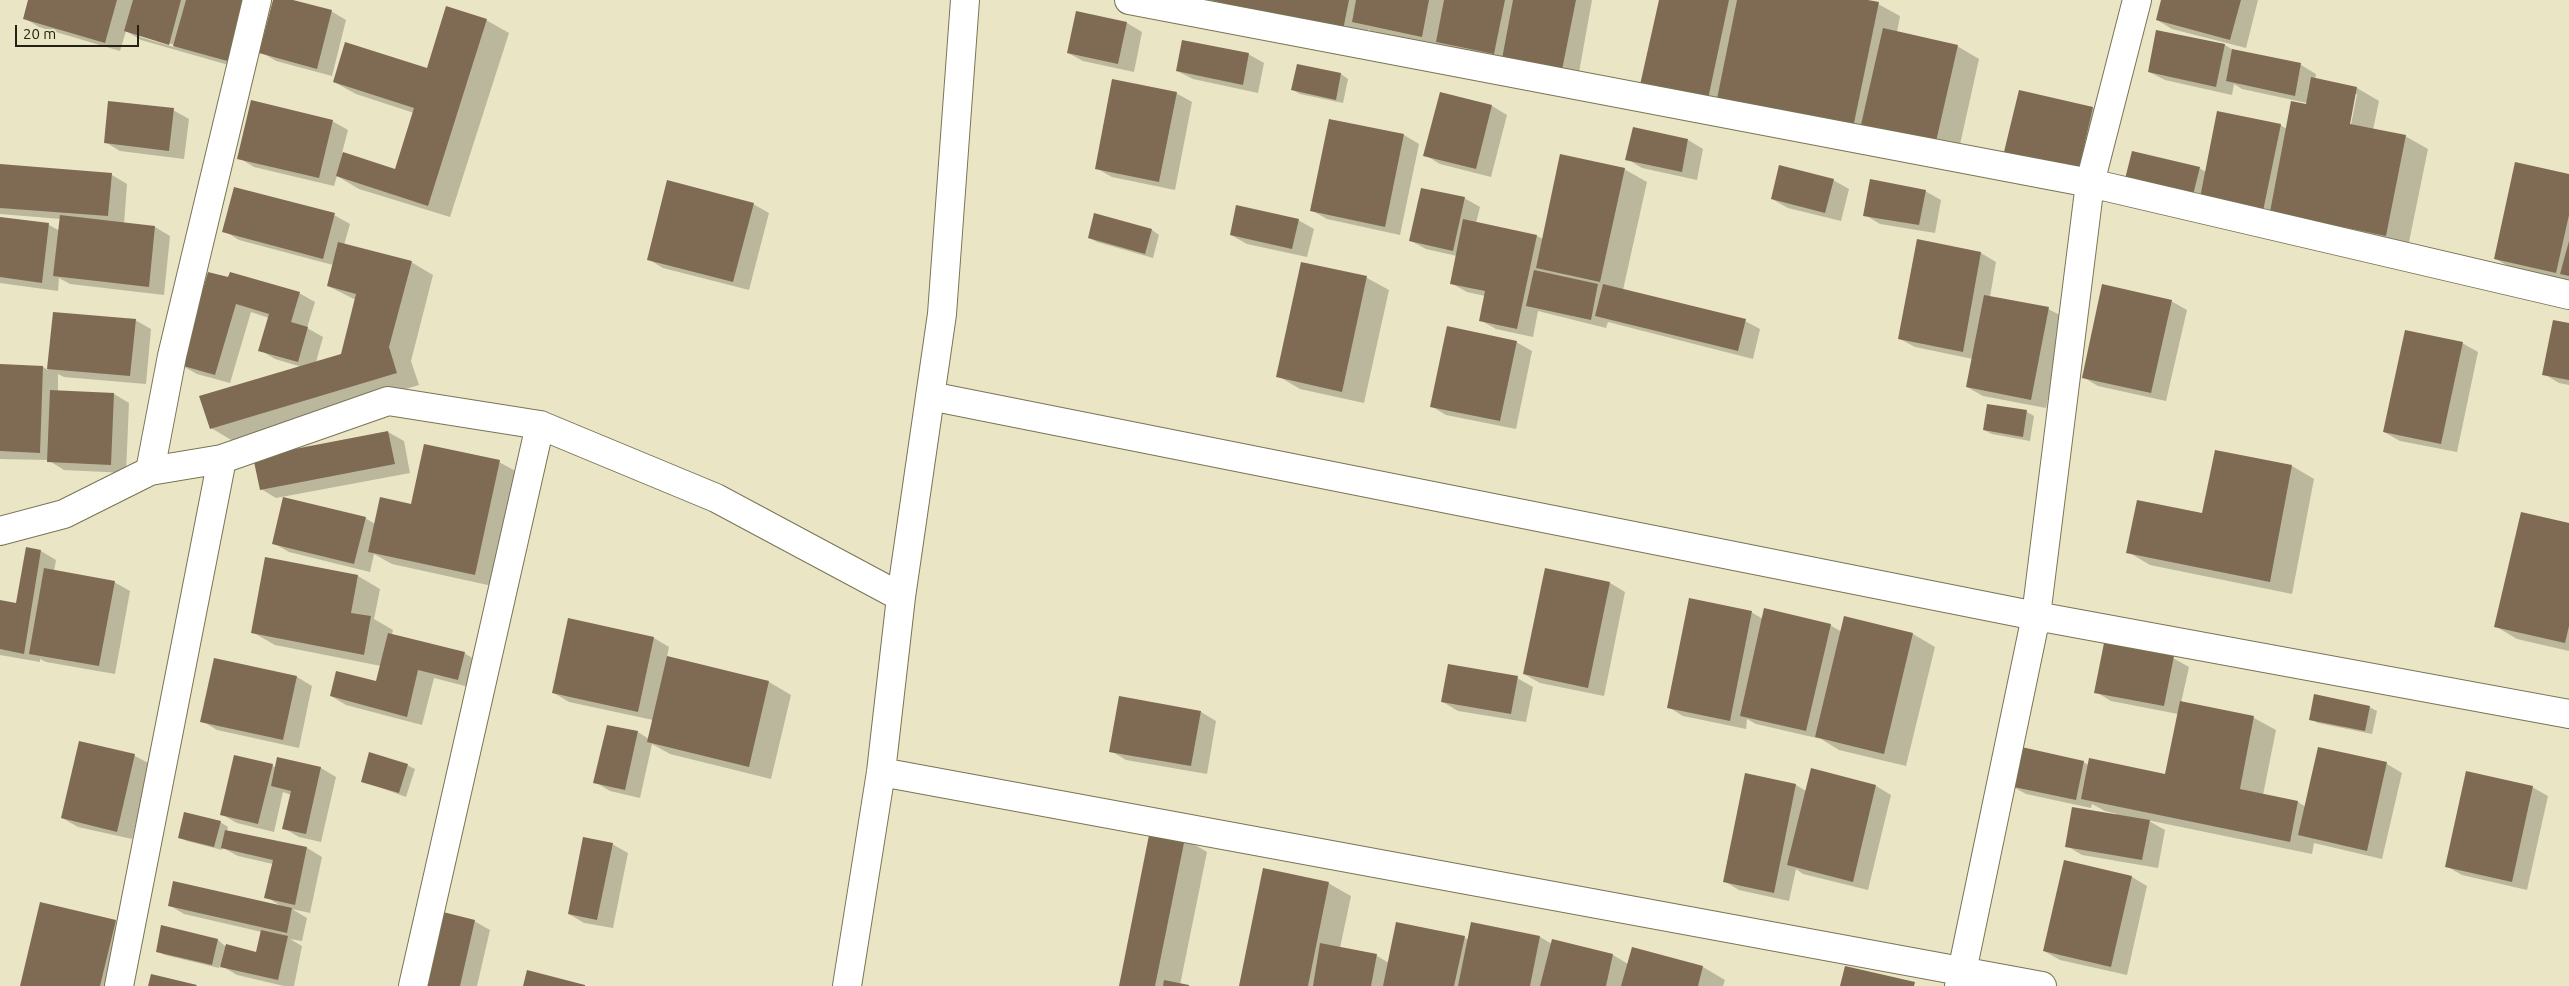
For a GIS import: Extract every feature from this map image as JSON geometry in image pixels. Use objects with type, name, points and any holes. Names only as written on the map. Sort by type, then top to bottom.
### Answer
[{"type":"street","points":[[150,471],[172,356],[258,0]]},
{"type":"street","points":[[848,986],[881,772],[901,597],[942,314],[966,0]]},
{"type":"street","points":[[1129,0],[2090,183],[2569,295]]},
{"type":"street","points":[[1961,978],[2036,616],[2090,183],[2137,0]]},
{"type":"street","points":[[930,396],[2036,616],[2569,714]]},
{"type":"street","points":[[0,531],[64,514],[150,471],[222,459],[388,401],[540,425],[716,498],[901,597]]},
{"type":"street","points":[[413,986],[540,425]]},
{"type":"street","points":[[119,986],[222,459]]},
{"type":"street","points":[[881,772],[1961,978],[2042,986]]},
{"type":"building","points":[[28,0],[117,0],[105,43],[23,19]]},
{"type":"building","points":[[133,0],[181,0],[169,45],[124,31]]},
{"type":"building","points":[[186,0],[248,0],[231,62],[173,46]]},
{"type":"building","points":[[273,0],[293,0],[332,10],[317,69],[259,53]]},
{"type":"building","points":[[1210,0],[1349,0],[1343,30]]},
{"type":"building","points":[[1356,0],[1429,0],[1422,37],[1352,22]]},
{"type":"building","points":[[1444,0],[1505,0],[1494,54],[1436,42]]},
{"type":"building","points":[[1513,0],[1576,0],[1562,70],[1502,59]]},
{"type":"building","points":[[1659,0],[1729,0],[1708,99],[1640,85]]},
{"type":"building","points":[[1737,0],[1868,0],[1879,2],[1853,128],[1717,99]]},
{"type":"building","points":[[2161,0],[2241,0],[2230,40],[2156,20]]},
{"type":"building","points":[[446,6],[487,19],[428,206],[336,176],[343,152],[395,169],[414,108],[333,82],[345,42],[427,68]]},
{"type":"building","points":[[1076,11],[1127,22],[1118,64],[1067,53]]},
{"type":"building","points":[[1883,28],[1958,45],[1935,146],[1860,129]]},
{"type":"building","points":[[2156,30],[2225,44],[2216,87],[2148,72]]},
{"type":"building","points":[[1182,40],[1249,53],[1243,85],[1176,71]]},
{"type":"building","points":[[2232,49],[2301,63],[2295,96],[2226,81]]},
{"type":"building","points":[[1297,64],[1341,73],[1336,100],[1291,90]]},
{"type":"building","points":[[2311,77],[2357,87],[2350,124],[2406,135],[2386,236],[2270,212],[2291,101],[2306,104]]},
{"type":"building","points":[[1112,79],[1177,92],[1159,182],[1095,169]]},
{"type":"building","points":[[2019,90],[2093,107],[2078,173],[2003,156]]},
{"type":"building","points":[[1440,92],[1492,105],[1476,169],[1423,156]]},
{"type":"building","points":[[251,100],[333,120],[319,178],[237,159]]},
{"type":"building","points":[[108,101],[174,108],[169,151],[104,143]]},
{"type":"building","points":[[2217,111],[2281,124],[2262,216],[2199,203]]},
{"type":"building","points":[[1329,119],[1404,134],[1385,227],[1310,211]]},
{"type":"building","points":[[1633,127],[1688,139],[1682,172],[1625,160]]},
{"type":"building","points":[[2132,151],[2200,167],[2192,199],[2124,183]]},
{"type":"building","points":[[1560,154],[1625,168],[1600,282],[1536,268]]},
{"type":"building","points":[[2515,162],[2569,174],[2569,215],[2556,273],[2494,259]]},
{"type":"building","points":[[0,164],[112,173],[108,216],[0,208]]},
{"type":"building","points":[[1779,165],[1834,179],[1825,213],[1771,199]]},
{"type":"building","points":[[1870,179],[1926,190],[1919,225],[1863,216]]},
{"type":"building","points":[[667,180],[754,203],[733,282],[647,260]]},
{"type":"building","points":[[234,187],[335,213],[323,259],[222,232]]},
{"type":"building","points":[[1421,188],[1465,197],[1453,251],[1409,241]]},
{"type":"building","points":[[1236,205],[1299,219],[1292,249],[1230,235]]},
{"type":"building","points":[[1094,213],[1152,229],[1145,254],[1088,238]]},
{"type":"building","points":[[60,215],[155,226],[149,287],[53,276]]},
{"type":"building","points":[[0,217],[49,223],[42,283],[0,277]]},
{"type":"building","points":[[1463,219],[1537,235],[1517,329],[1479,321],[1485,291],[1450,284]]},
{"type":"building","points":[[1917,239],[1981,252],[1963,352],[1898,339]]},
{"type":"building","points":[[2569,241],[2569,276],[2560,274]]},
{"type":"building","points":[[338,242],[412,261],[389,347],[397,373],[210,429],[199,396],[341,354],[356,294],[327,286]]},
{"type":"building","points":[[1301,262],[1367,276],[1342,392],[1276,377]]},
{"type":"building","points":[[1534,270],[1598,284],[1591,320],[1526,306]]},
{"type":"building","points":[[208,272],[228,277],[230,272],[300,292],[291,322],[308,327],[298,362],[258,351],[269,314],[236,304],[215,375],[180,365]]},
{"type":"building","points":[[1603,284],[1746,319],[1738,351],[1595,316]]},
{"type":"building","points":[[2102,284],[2172,300],[2151,393],[2082,378]]},
{"type":"building","points":[[1984,295],[2049,307],[2031,400],[1966,387]]},
{"type":"building","points":[[53,312],[136,319],[130,376],[47,369]]},
{"type":"building","points":[[2553,320],[2569,323],[2569,380],[2542,375]]},
{"type":"building","points":[[1447,326],[1517,341],[1500,421],[1430,407]]},
{"type":"building","points":[[2405,330],[2463,342],[2441,444],[2383,432]]},
{"type":"building","points":[[0,364],[43,366],[40,453],[0,451]]},
{"type":"building","points":[[50,390],[114,393],[111,465],[47,462]]},
{"type":"building","points":[[1987,404],[2027,410],[2023,437],[1983,430]]},
{"type":"building","points":[[388,431],[395,464],[260,490],[253,457]]},
{"type":"building","points":[[424,444],[500,460],[475,575],[368,552],[380,497],[411,504]]},
{"type":"building","points":[[2215,450],[2292,465],[2270,582],[2126,553],[2137,500],[2202,513]]},
{"type":"building","points":[[283,497],[366,517],[354,564],[272,544]]},
{"type":"building","points":[[2521,512],[2569,523],[2569,626],[2565,643],[2494,627]]},
{"type":"building","points":[[26,547],[41,550],[24,654],[0,649],[0,600],[16,603]]},
{"type":"building","points":[[265,557],[358,575],[351,613],[371,616],[364,655],[251,633]]},
{"type":"building","points":[[44,568],[115,581],[99,666],[29,654]]},
{"type":"building","points":[[1545,568],[1610,582],[1588,688],[1523,674]]},
{"type":"building","points":[[1689,598],[1752,611],[1730,721],[1667,708]]},
{"type":"building","points":[[1764,608],[1831,624],[1806,731],[1740,716]]},
{"type":"building","points":[[1844,616],[1913,633],[1884,754],[1815,737]]},
{"type":"building","points":[[568,618],[654,637],[638,712],[552,693]]},
{"type":"building","points":[[388,633],[465,652],[458,680],[418,670],[407,717],[330,696],[336,671],[376,681]]},
{"type":"building","points":[[2104,643],[2174,656],[2164,706],[2094,693]]},
{"type":"building","points":[[667,656],[769,681],[749,767],[647,742]]},
{"type":"building","points":[[214,658],[297,676],[283,740],[200,722]]},
{"type":"building","points":[[1448,664],[1518,676],[1511,714],[1441,702]]},
{"type":"building","points":[[2314,694],[2370,706],[2365,731],[2309,720]]},
{"type":"building","points":[[1119,696],[1201,711],[1191,766],[1109,752]]},
{"type":"building","points":[[2180,701],[2254,716],[2240,789],[2298,801],[2290,842],[2081,799],[2089,758],[2165,774]]},
{"type":"building","points":[[607,725],[638,731],[625,790],[593,783]]},
{"type":"building","points":[[79,741],[135,754],[117,832],[61,818]]},
{"type":"building","points":[[2017,746],[2084,761],[2076,800],[2009,786]]},
{"type":"building","points":[[2318,747],[2387,762],[2367,851],[2298,835]]},
{"type":"building","points":[[369,752],[408,764],[399,793],[361,782]]},
{"type":"building","points":[[234,755],[273,764],[258,824],[220,815]]},
{"type":"building","points":[[277,757],[321,767],[306,834],[282,829],[291,791],[271,786]]},
{"type":"building","points":[[1811,768],[1876,785],[1853,882],[1787,865]]},
{"type":"building","points":[[2466,771],[2533,786],[2512,882],[2445,867]]},
{"type":"building","points":[[1745,773],[1796,784],[1774,893],[1723,882]]},
{"type":"building","points":[[2072,807],[2150,820],[2142,860],[2065,847]]},
{"type":"building","points":[[184,812],[221,821],[214,847],[178,838]]},
{"type":"building","points":[[225,830],[307,847],[295,905],[264,898],[273,860],[221,848]]},
{"type":"building","points":[[1150,830],[1185,838],[1155,986],[1119,986]]},
{"type":"building","points":[[583,837],[613,843],[597,920],[568,914]]},
{"type":"building","points":[[2064,860],[2132,876],[2111,967],[2043,951]]},
{"type":"building","points":[[1263,868],[1329,882],[1308,986],[1239,986]]},
{"type":"building","points":[[173,881],[292,908],[287,933],[168,906]]},
{"type":"building","points":[[40,902],[116,920],[100,986],[20,986]]},
{"type":"building","points":[[439,911],[475,920],[460,986],[422,986]]},
{"type":"building","points":[[1396,922],[1465,936],[1454,986],[1383,986]]},
{"type":"building","points":[[1471,922],[1540,936],[1530,986],[1458,986]]},
{"type":"building","points":[[161,925],[218,939],[212,965],[156,952]]},
{"type":"building","points":[[261,930],[288,936],[278,980],[220,967],[226,944],[256,952]]},
{"type":"building","points":[[1552,939],[1613,954],[1606,986],[1540,986]]},
{"type":"building","points":[[1320,943],[1377,954],[1371,986],[1313,986]]},
{"type":"building","points":[[1632,947],[1703,966],[1698,986],[1621,986]]},
{"type":"building","points":[[1845,966],[1915,982],[1914,986],[1840,986]]},
{"type":"building","points":[[527,970],[585,985],[585,986],[523,986]]},
{"type":"building","points":[[151,974],[197,985],[148,986]]},
{"type":"building","points":[[1164,980],[1189,985],[1189,986],[1163,986]]}]
